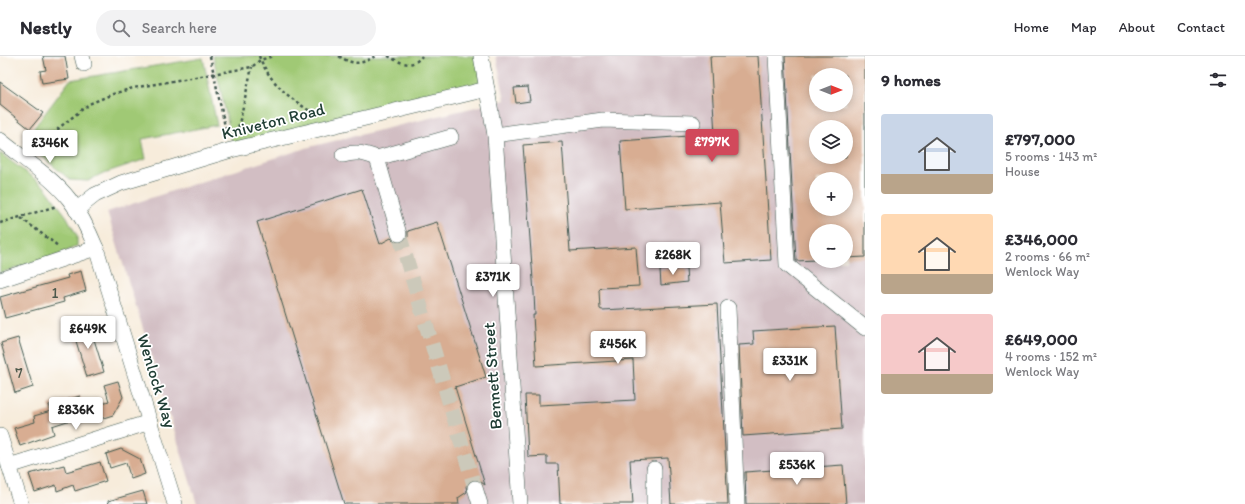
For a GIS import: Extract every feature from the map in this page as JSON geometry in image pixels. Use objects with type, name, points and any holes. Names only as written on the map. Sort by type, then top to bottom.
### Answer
[{"type":"street","name":"Bennett Street","points":[[481,56],[495,135],[520,504]]},
{"type":"street","points":[[776,56],[787,265],[865,328]]},
{"type":"street","name":"Kniveton Road","points":[[76,210],[95,195],[121,182],[230,150],[487,89]]},
{"type":"street","points":[[495,135],[603,120],[693,122]]},
{"type":"street","points":[[343,155],[354,152],[377,158],[451,137]]},
{"type":"street","name":"Wenlock Way","points":[[0,140],[60,189],[76,210],[96,248],[175,504]]},
{"type":"street","points":[[377,158],[399,234]]},
{"type":"street","points":[[0,280],[96,248]]},
{"type":"street","points":[[728,308],[737,504]]},
{"type":"street","points":[[9,466],[150,422]]},
{"type":"street","points":[[0,436],[21,504]]},
{"type":"street","points":[[654,469],[654,504]]},
{"type":"street","points":[[475,488],[480,504]]},
{"type":"path","points":[[210,56],[230,150]]},
{"type":"path","points":[[258,56],[265,71],[272,76],[283,92],[298,104],[316,115],[317,118]]},
{"type":"path","points":[[28,162],[60,127],[89,104],[133,88],[252,67],[260,60],[273,56]]},
{"type":"path","points":[[339,56],[350,63],[360,63],[375,56]]},
{"type":"path","points":[[388,56],[401,63],[409,64],[418,61],[422,56]]},
{"type":"path","points":[[237,133],[252,67]]},
{"type":"path","points":[[0,223],[59,205]]},
{"type":"path","points":[[20,218],[40,231],[61,249]]},
{"type":"shaded area","points":[[496,56],[865,56],[865,504],[197,504],[107,212],[309,147],[505,100]]},
{"type":"green space","points":[[213,56],[478,56],[483,85],[233,146]]},
{"type":"green space","points":[[203,58],[217,125],[142,139],[146,159],[101,174],[88,181],[70,180],[24,141],[70,80]]},
{"type":"green space","points":[[0,153],[44,186],[67,217],[77,236],[77,246],[61,254],[0,273]]},
{"type":"building","points":[[43,56],[65,56],[69,79],[42,83],[40,71],[46,70]]},
{"type":"building","points":[[710,56],[758,56],[771,260],[725,263],[720,202],[625,209],[620,141],[715,134]]},
{"type":"building","points":[[785,56],[865,56],[865,257],[853,258],[853,224],[809,224],[809,260],[796,261]]},
{"type":"building","points":[[0,82],[43,113],[30,129],[0,105]]},
{"type":"building","points":[[528,87],[530,101],[516,103],[514,88]]},
{"type":"building","points":[[562,142],[570,251],[636,247],[639,286],[601,288],[599,290],[600,309],[717,304],[728,504],[671,504],[668,458],[630,460],[633,504],[560,504],[558,464],[547,464],[547,456],[528,457],[525,395],[539,395],[539,405],[635,400],[633,360],[536,366],[533,315],[535,315],[534,293],[523,145]]},
{"type":"building","points":[[362,189],[380,244],[391,238],[396,243],[402,242],[408,237],[408,231],[437,222],[486,377],[455,387],[485,485],[477,479],[469,482],[466,486],[467,492],[458,498],[459,504],[344,504],[257,222]]},
{"type":"building","points":[[686,268],[687,282],[661,285],[660,270]]},
{"type":"building","points":[[81,271],[86,291],[63,298],[64,302],[5,318],[0,297],[68,278],[67,275]]},
{"type":"building","points":[[89,323],[104,372],[87,377],[72,328]]},
{"type":"building","points":[[835,326],[842,429],[743,436],[739,345],[754,344],[753,331]]},
{"type":"building","points":[[18,338],[33,387],[15,393],[1,343]]},
{"type":"building","points":[[118,381],[123,397],[113,415],[97,420],[93,406],[109,401],[104,385]]},
{"type":"building","points":[[80,396],[86,415],[52,426],[54,434],[20,446],[14,428],[35,422],[34,416],[51,411],[49,405]]},
{"type":"building","points":[[121,449],[140,459],[145,474],[131,479],[126,463],[110,468],[106,454]]},
{"type":"building","points":[[100,462],[106,481],[75,491],[73,485],[57,491],[56,485],[35,492],[29,474],[64,465],[66,472]]},
{"type":"building","points":[[843,465],[846,504],[746,504],[745,472]]},
{"type":"building","points":[[143,491],[147,504],[109,504],[108,501]]},
{"type":"tunnel","points":[[399,234],[475,488]]}]
